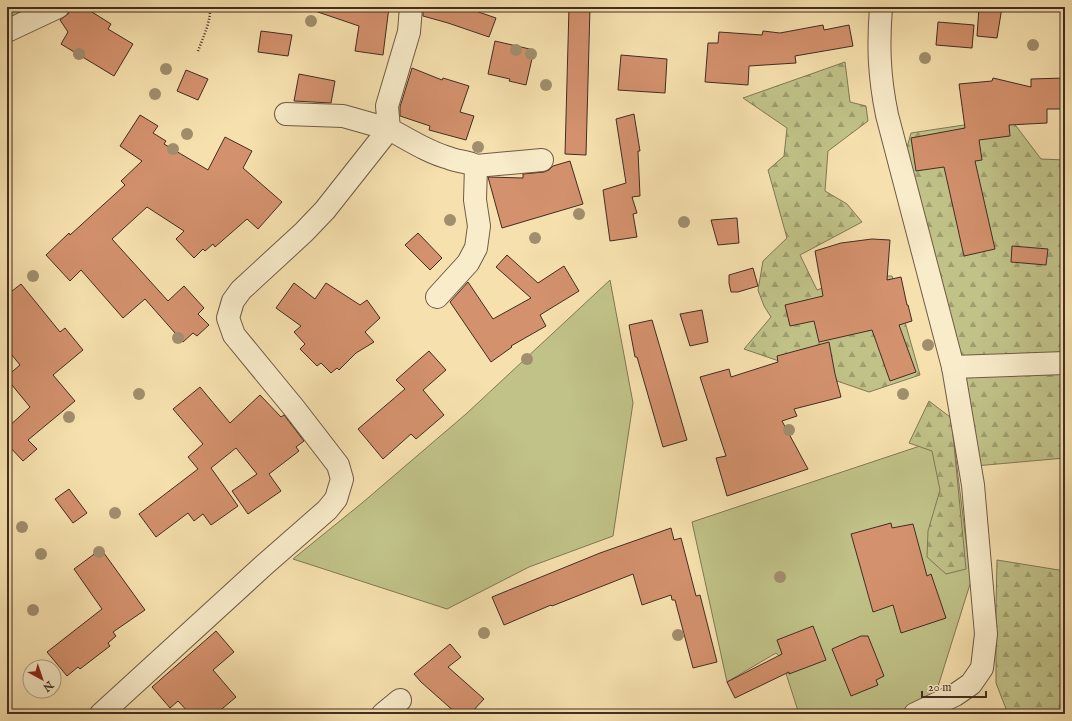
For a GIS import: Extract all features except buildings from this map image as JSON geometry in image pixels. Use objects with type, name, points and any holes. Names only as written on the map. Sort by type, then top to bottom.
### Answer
[{"type":"street","points":[[7,32],[58,7]]},
{"type":"street","points":[[101,714],[263,566],[327,510],[336,499],[342,479],[338,465],[294,408],[234,335],[228,318],[233,301],[241,290],[304,232],[325,210],[389,129],[387,106],[409,32],[410,7]]},
{"type":"street","points":[[881,7],[879,33],[881,88],[953,367],[973,485],[986,634],[982,668],[971,684],[955,695],[915,714]]},
{"type":"street","points":[[286,114],[343,116],[389,129],[430,151],[450,159],[468,162],[476,166],[542,160]]},
{"type":"street","points":[[437,297],[468,263],[476,248],[479,226],[475,200],[476,166]]},
{"type":"street","points":[[953,367],[1065,363]]},
{"type":"street","points":[[383,714],[400,700]]},
{"type":"path","points":[[198,51],[208,23],[210,11],[209,7]]},
{"type":"green space","points":[[7,7],[26,7],[25,20],[7,28]]},
{"type":"green space","points":[[845,62],[850,102],[866,106],[868,121],[828,151],[825,191],[847,204],[862,222],[800,255],[817,290],[853,276],[892,276],[920,375],[869,392],[744,349],[771,317],[764,306],[758,290],[763,261],[787,238],[768,170],[784,156],[787,128],[743,98]]},
{"type":"green space","points":[[1010,118],[1041,159],[1065,160],[1065,458],[975,466],[904,158],[911,133]]},
{"type":"green space","points":[[610,280],[633,403],[613,536],[529,567],[447,609],[293,559],[362,503],[466,414]]},
{"type":"green space","points":[[929,401],[954,420],[953,435],[966,569],[946,574],[927,557],[928,531],[940,490],[932,451],[909,443]]},
{"type":"green space","points":[[953,435],[971,581],[935,696],[894,714],[799,714],[781,658],[776,653],[727,682],[692,522]]},
{"type":"green space","points":[[997,560],[1065,571],[1065,714],[1008,714],[996,683]]}]
